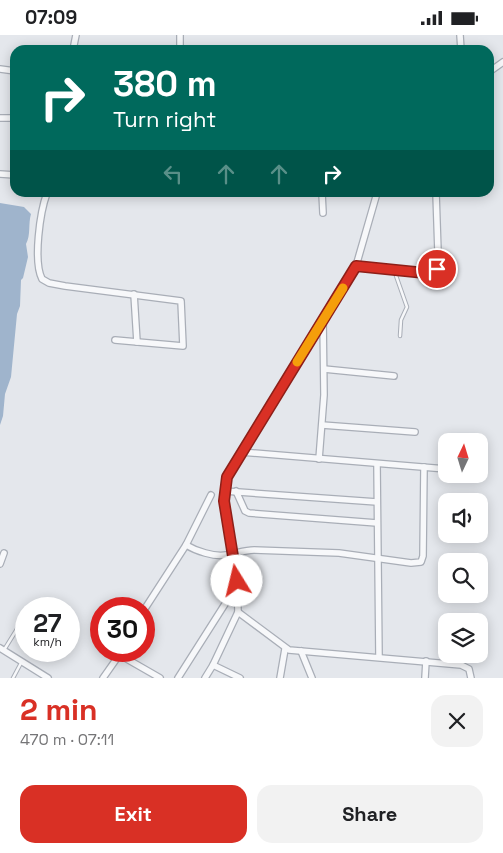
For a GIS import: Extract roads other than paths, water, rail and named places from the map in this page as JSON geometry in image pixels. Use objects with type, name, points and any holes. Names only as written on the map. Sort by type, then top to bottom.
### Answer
[{"type":"street","points":[[46,197],[40,218],[39,235],[38,266],[42,279],[49,283],[65,286],[181,301],[182,346],[115,340]]},
{"type":"street","points":[[322,197],[323,213]]},
{"type":"street","points":[[205,678],[238,612],[237,581],[224,491],[227,477],[285,384],[322,318],[356,266],[376,197]]},
{"type":"street","points":[[356,266],[425,273],[435,271],[437,269],[438,252],[436,197]]},
{"type":"street","points":[[134,295],[137,342]]},
{"type":"street","points":[[319,459],[324,369],[322,318]]},
{"type":"street","points":[[324,369],[394,375]]},
{"type":"street","points":[[322,425],[415,431]]},
{"type":"street","points":[[241,452],[438,468]]},
{"type":"street","points":[[377,463],[379,657]]},
{"type":"street","points":[[186,545],[217,555],[254,549],[330,552],[411,563],[421,562],[423,556],[424,467]]},
{"type":"street","points":[[224,491],[377,502]]},
{"type":"street","points":[[236,491],[245,511],[249,513],[377,523]]},
{"type":"street","points":[[152,597],[186,545],[211,495]]},
{"type":"street","points":[[0,563],[4,553]]},
{"type":"street","points":[[178,678],[225,604]]},
{"type":"street","points":[[238,612],[285,649],[426,661],[467,667],[471,678]]},
{"type":"street","points":[[2,649],[15,657]]},
{"type":"street","points":[[280,678],[285,649]]},
{"type":"street","points":[[301,651],[312,678]]},
{"type":"street","points":[[426,661],[426,678]]},
{"type":"street","points":[[24,662],[48,678]]},
{"type":"street","points":[[103,678],[115,662]]},
{"type":"street","points":[[135,662],[160,678]]},
{"type":"street","points":[[213,665],[240,678]]},
{"type":"lane","points":[[394,270],[407,307],[401,320],[400,335]]},
{"type":"lane","points":[[2,649],[15,631]]},
{"type":"lane","points":[[13,678],[21,662]]},
{"type":"water","points":[[0,203],[24,207],[31,214],[26,244],[28,257],[21,280],[20,306],[17,314],[11,377],[5,394],[3,416],[0,425]]}]
